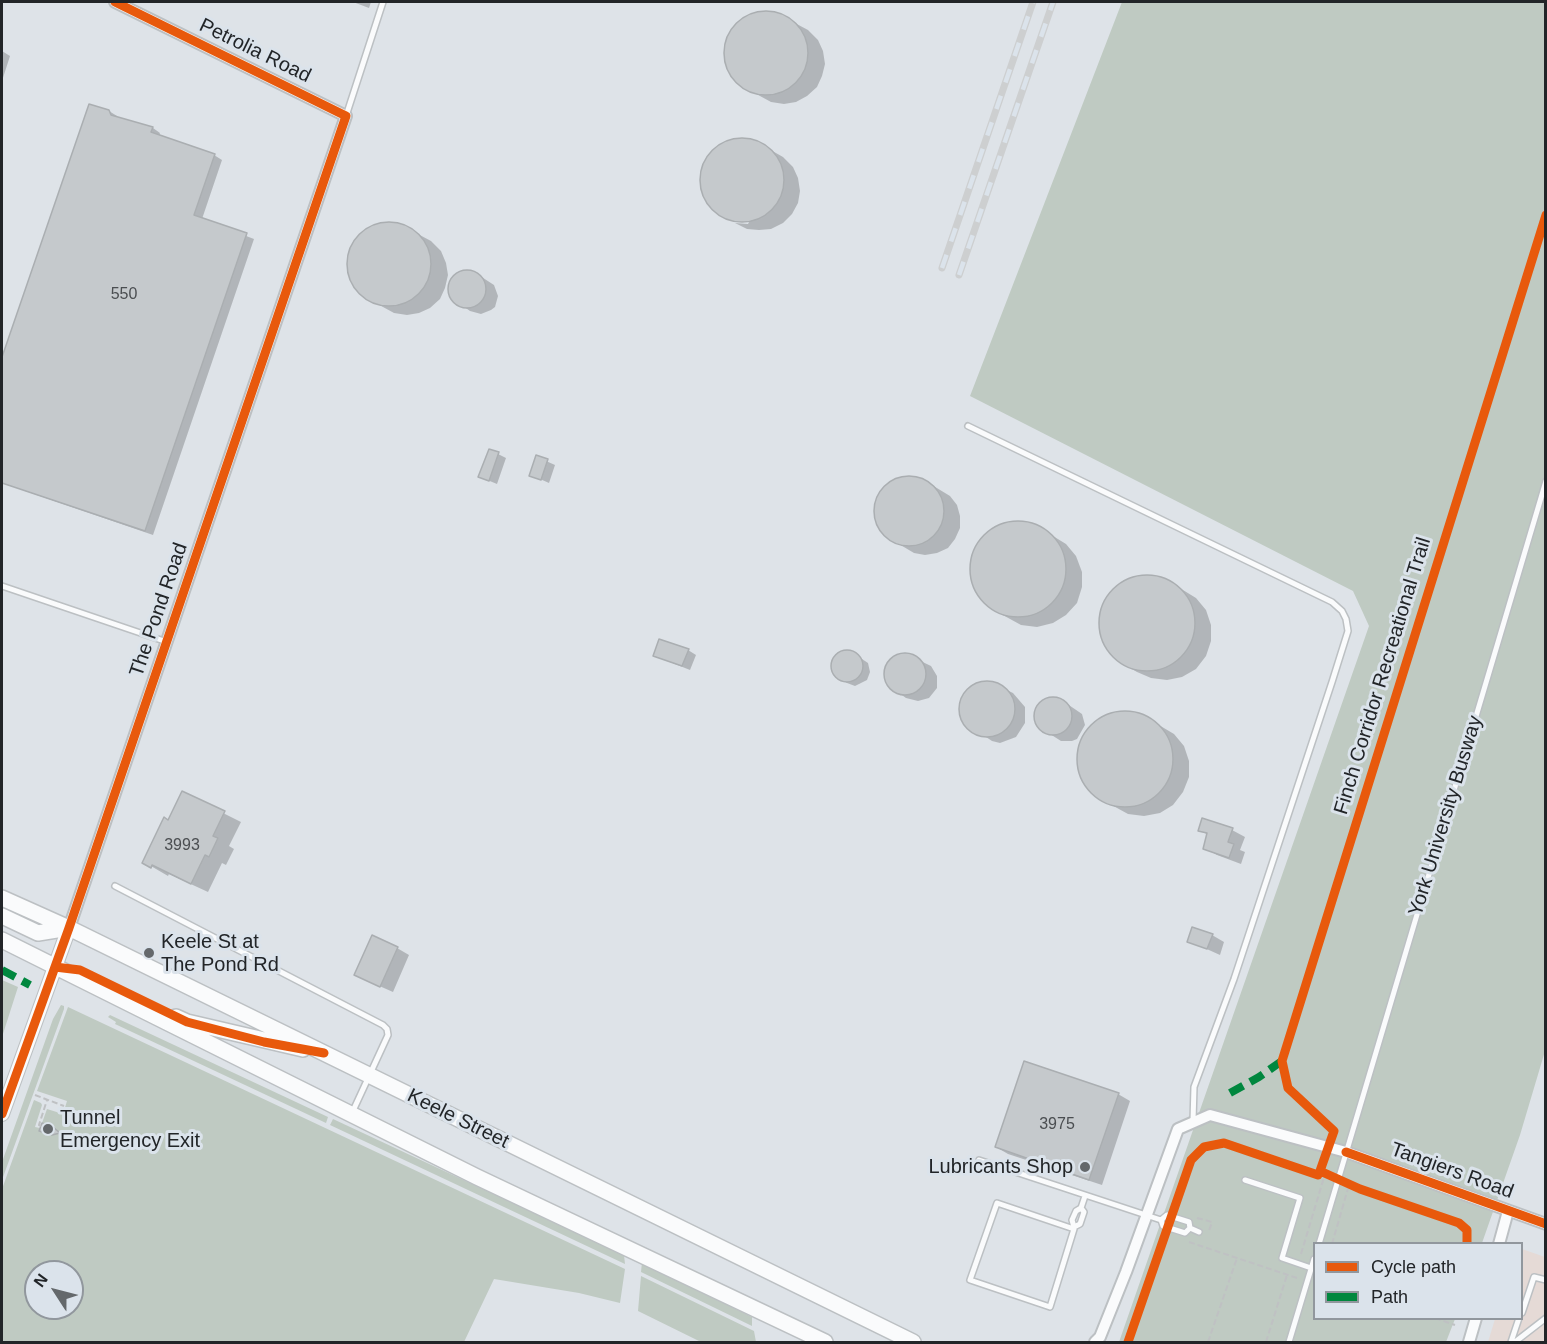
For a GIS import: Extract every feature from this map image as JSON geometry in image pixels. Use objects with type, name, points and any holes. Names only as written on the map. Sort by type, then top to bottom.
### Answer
[{"type":"main road","name":"Keele Street","points":[[2,898],[69,928],[913,1342]]},
{"type":"main road","points":[[2,916],[38,933],[69,928]]},
{"type":"main road","points":[[2,940],[477,1177],[825,1342]]},
{"type":"main road","points":[[55,967],[80,970],[187,1022],[324,1053]]},
{"type":"street","name":"Petrolia Road","points":[[115,2],[346,116]]},
{"type":"street","name":"The Pond Road","points":[[2,1114],[69,928],[346,116]]},
{"type":"street","name":"Tangiers Road","points":[[1193,1123],[1210,1116],[1346,1152],[1545,1224]]},
{"type":"street","points":[[1099,1341],[1178,1129],[1193,1123]]},
{"type":"street","points":[[1499,1242],[1508,1211]]},
{"type":"street","points":[[1469,1342],[1475,1320]]},
{"type":"lane","points":[[346,116],[383,2]]},
{"type":"lane","points":[[968,426],[1332,602],[1342,611],[1346,619],[1348,631],[1329,693],[1234,979],[1194,1087],[1193,1123]]},
{"type":"lane","name":"York University Busway","points":[[1320,1242],[1545,481]]},
{"type":"lane","points":[[2,586],[167,642]]},
{"type":"lane","points":[[115,886],[383,1025],[388,1035],[351,1114]]},
{"type":"lane","points":[[979,1160],[1161,1220]]},
{"type":"lane","points":[[1245,1180],[1300,1198],[1282,1258],[1313,1269],[1289,1342]]},
{"type":"lane","points":[[1074,1228],[997,1203],[970,1280],[1050,1306],[1074,1228],[1072,1220],[1076,1211],[1081,1208],[1085,1196]]},
{"type":"lane","points":[[1161,1220],[1167,1215],[1189,1222],[1190,1228]]},
{"type":"lane","points":[[1161,1220],[1163,1226],[1185,1233],[1190,1228]]},
{"type":"lane","points":[[1190,1228],[1199,1232]]},
{"type":"lane","points":[[1523,1307],[1534,1277],[1545,1280]]},
{"type":"lane","points":[[1513,1342],[1545,1317]]},
{"type":"lane","points":[[1513,1342],[1519,1320]]},
{"type":"path","points":[[35,1095],[64,1106]]},
{"type":"path","points":[[41,1126],[39,1125],[47,1100]]},
{"type":"path","points":[[1294,1278],[1321,1173]]},
{"type":"path","points":[[1333,1242],[1349,1185]]},
{"type":"path","points":[[1185,1241],[1308,1281]]},
{"type":"path","points":[[1208,1342],[1237,1258]]},
{"type":"path","points":[[1266,1342],[1287,1275]]},
{"type":"shaded area","points":[[1122,2],[1545,2],[1545,1051],[1520,1135],[1482,1242],[1313,1242],[1313,1320],[1455,1320],[1446,1342],[1119,1342],[1369,626],[1353,591],[970,396]]},
{"type":"shaded area","points":[[2,980],[18,987],[2,1037]]},
{"type":"shaded area","points":[[61,1005],[64,1009],[2,1180],[2,1162],[53,1019]]},
{"type":"shaded area","points":[[68,1007],[625,1269],[620,1303],[579,1293],[494,1279],[464,1342],[2,1342],[2,1189],[34,1100],[42,1105],[35,1127],[48,1135],[59,1133],[53,1127],[42,1123],[47,1109],[63,1114],[67,1101],[37,1091]]},
{"type":"shaded area","points":[[110,1015],[328,1117],[326,1123],[115,1024],[116,1022],[108,1017]]},
{"type":"shaded area","points":[[333,1119],[624,1255],[625,1264],[330,1125]]},
{"type":"shaded area","points":[[1523,1249],[1545,1257],[1545,1342],[1488,1342],[1495,1320],[1523,1320]]},
{"type":"shaded area","points":[[642,1262],[752,1317],[752,1326],[641,1272]]},
{"type":"shaded area","points":[[641,1276],[754,1331],[756,1342],[701,1342],[638,1311]]},
{"type":"building","points":[[766,11],[782,14],[796,23],[805,37],[808,53],[805,69],[796,83],[782,92],[766,95],[750,92],[736,83],[727,69],[724,53],[727,37],[736,23],[750,14]]},
{"type":"building","points":[[89,104],[109,110],[111,115],[153,127],[151,132],[215,154],[194,215],[247,233],[145,531],[2,483],[2,357]]},
{"type":"building","points":[[742,138],[758,141],[772,150],[781,164],[784,180],[781,196],[772,210],[758,219],[742,222],[726,219],[712,210],[703,196],[700,180],[703,164],[712,150],[726,141]]},
{"type":"building","points":[[389,222],[405,225],[419,234],[428,248],[431,264],[428,280],[419,294],[405,303],[389,306],[373,303],[359,294],[350,280],[347,264],[350,248],[359,234],[373,225]]},
{"type":"building","points":[[467,270],[481,275],[486,289],[481,303],[467,308],[453,303],[448,289],[453,275]]},
{"type":"building","points":[[489,449],[499,452],[489,481],[478,477]]},
{"type":"building","points":[[536,455],[548,459],[541,480],[529,476]]},
{"type":"building","points":[[916,476],[929,482],[938,491],[942,497],[944,511],[942,525],[934,536],[923,544],[902,546],[884,536],[876,525],[874,504],[884,486],[895,478]]},
{"type":"building","points":[[1018,521],[1036,524],[1052,535],[1063,551],[1066,569],[1063,587],[1052,603],[1036,614],[1018,617],[1000,614],[984,603],[973,587],[970,569],[973,551],[984,535],[1000,524]]},
{"type":"building","points":[[1147,575],[1165,578],[1181,589],[1192,605],[1195,623],[1192,641],[1181,657],[1165,668],[1147,671],[1129,668],[1113,657],[1102,641],[1099,623],[1102,605],[1113,589],[1129,578]]},
{"type":"building","points":[[659,639],[689,649],[682,666],[653,656]]},
{"type":"building","points":[[847,650],[858,655],[863,666],[858,677],[847,682],[836,677],[831,666],[836,655]]},
{"type":"building","points":[[905,653],[913,654],[920,659],[925,666],[925,682],[920,689],[913,694],[905,695],[897,694],[890,689],[885,682],[884,674],[885,666],[890,659],[897,654]]},
{"type":"building","points":[[987,681],[998,683],[1007,689],[1013,698],[1015,709],[1013,720],[1007,729],[998,735],[987,737],[976,735],[967,729],[961,720],[959,709],[961,698],[967,689],[976,683]]},
{"type":"building","points":[[1053,697],[1067,702],[1072,716],[1067,730],[1053,735],[1039,730],[1034,716],[1039,702]]},
{"type":"building","points":[[1125,711],[1143,714],[1159,725],[1170,741],[1173,759],[1170,777],[1159,793],[1143,804],[1125,807],[1107,804],[1091,793],[1080,777],[1077,759],[1080,741],[1091,725],[1107,714]]},
{"type":"building","points":[[182,791],[225,811],[213,836],[218,838],[209,857],[205,855],[191,884],[152,865],[151,868],[142,863],[164,817],[168,820]]},
{"type":"building","points":[[1202,818],[1233,828],[1228,842],[1234,844],[1229,858],[1203,849],[1207,833],[1198,831]]},
{"type":"building","points":[[1192,927],[1213,934],[1207,949],[1187,942]]},
{"type":"building","points":[[372,935],[398,947],[380,987],[354,975]]},
{"type":"building","points":[[1024,1061],[1119,1093],[1089,1180],[995,1147]]},
{"type":"building","name":"Tunnel Emergency Exit","points":[[42,1123],[53,1127],[60,1133],[52,1135],[39,1131]]},
{"type":"railway","points":[[942,268],[1033,2]]},
{"type":"railway","points":[[959,275],[1053,2]]},
{"type":"marked path","points":[[2,970],[30,985]]},
{"type":"marked path","points":[[1230,1093],[1282,1061]]},
{"type":"cycle path","points":[[2,1114],[69,928],[346,116],[115,2]]},
{"type":"cycle path","name":"Finch Corridor Recreational Trail","points":[[1320,1171],[1334,1131],[1288,1088],[1282,1061],[1546,215]]},
{"type":"cycle path","points":[[55,967],[80,970],[187,1022],[264,1042],[324,1053]]},
{"type":"cycle path","points":[[1128,1342],[1191,1160],[1204,1147],[1224,1143],[1318,1175],[1320,1171],[1360,1189],[1459,1223],[1467,1230],[1467,1242]]},
{"type":"cycle path","points":[[1346,1152],[1546,1224]]},
{"type":"place","name":"Keele St at The Pond Rd","points":[[149,953]]},
{"type":"place","name":"Tunnel Emergency Exit","points":[[48,1129]]},
{"type":"place","name":"Lubricants Shop","points":[[1085,1167]]}]
